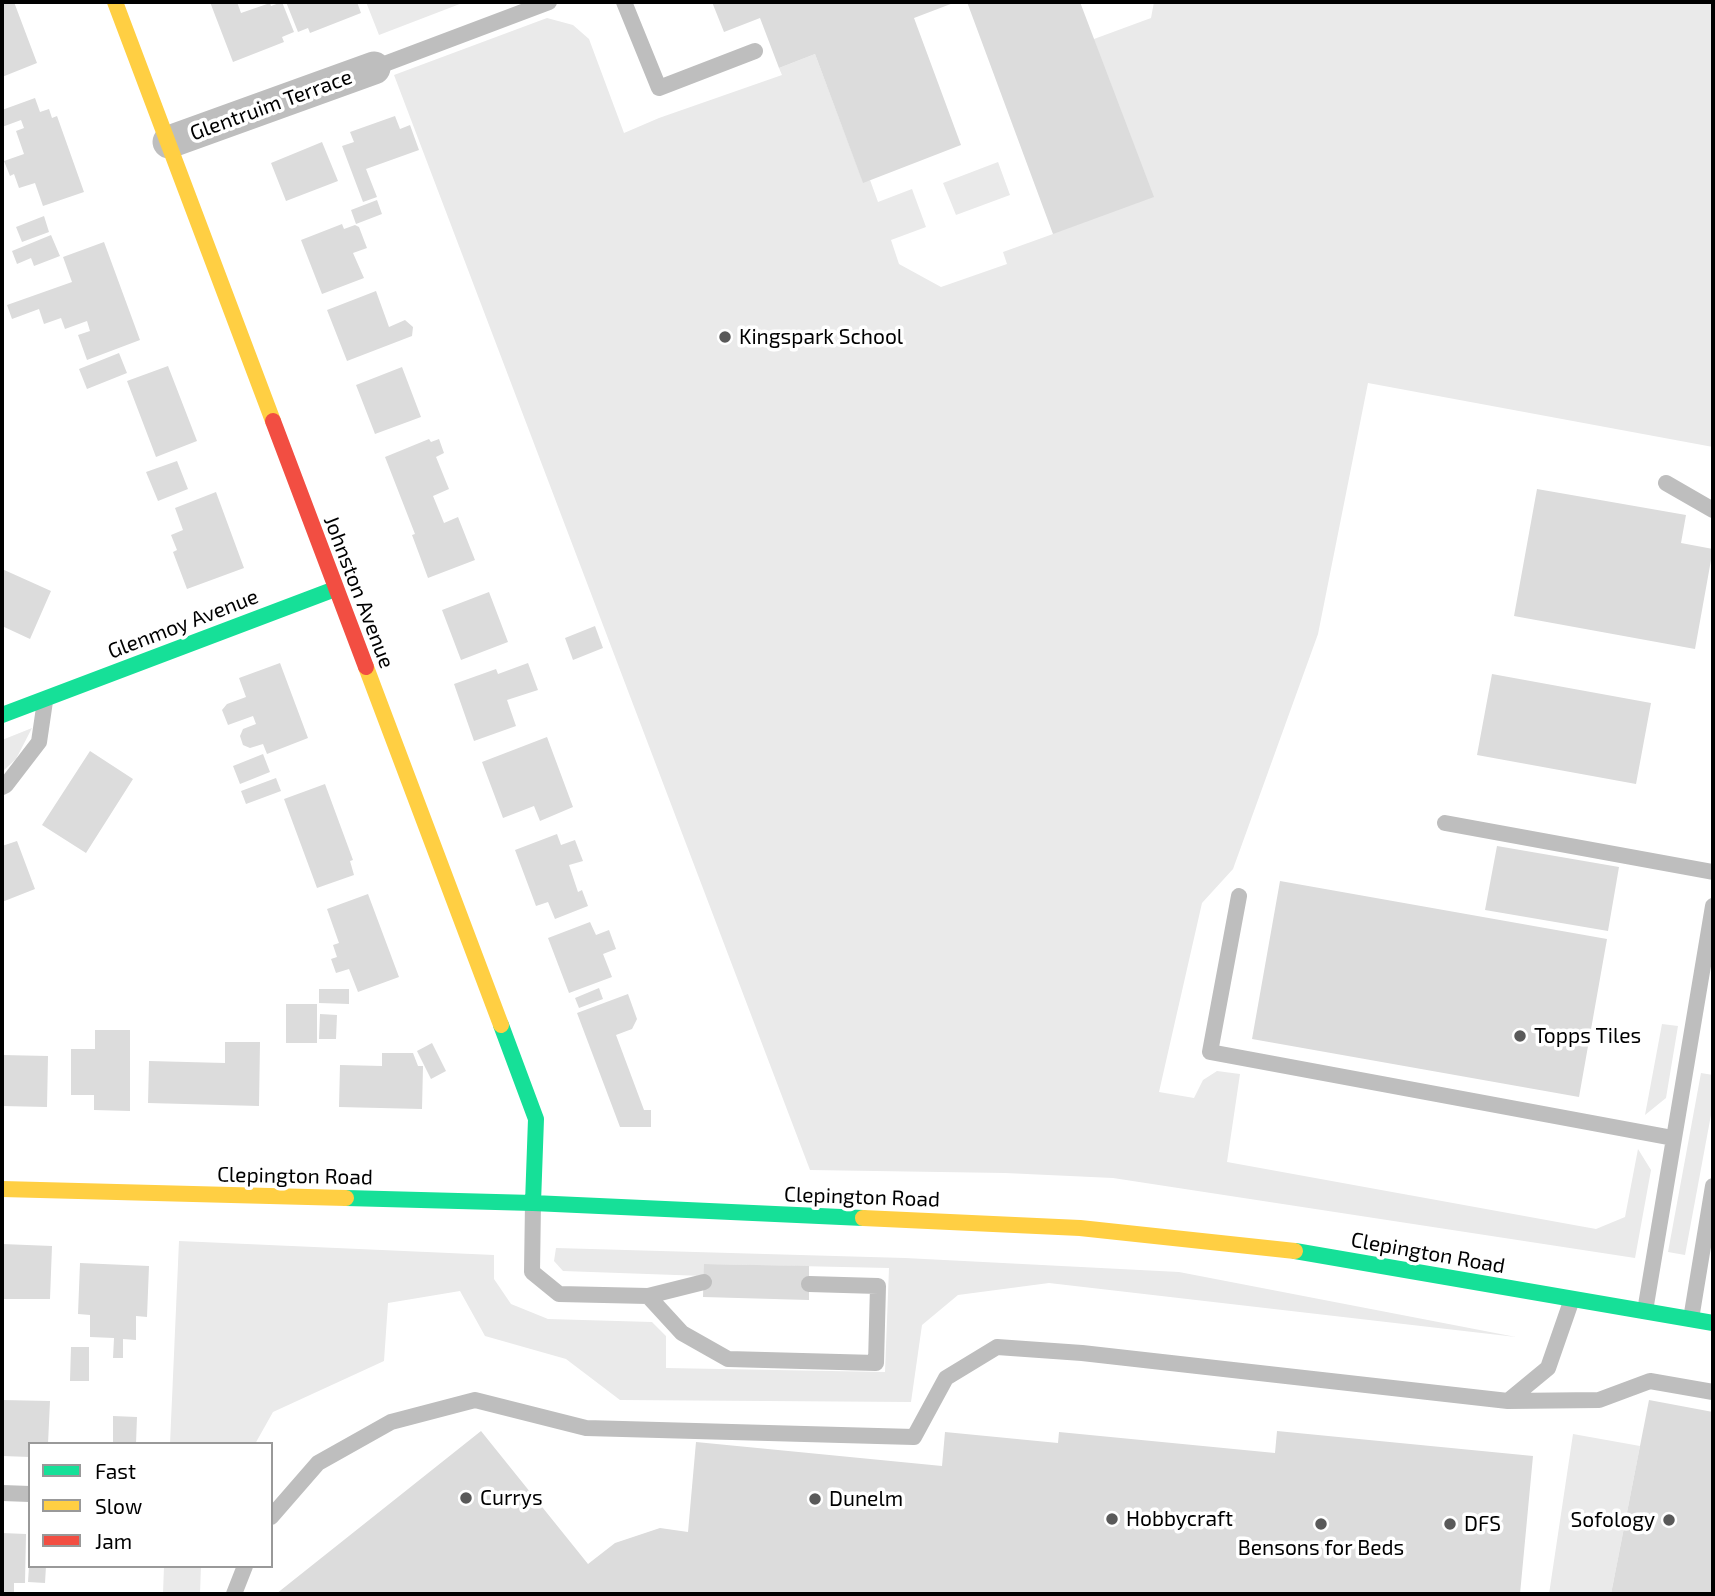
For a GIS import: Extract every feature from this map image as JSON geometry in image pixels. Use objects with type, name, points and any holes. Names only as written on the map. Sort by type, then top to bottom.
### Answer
[{"type":"main road","name":"Johnston Avenue","points":[[116,2],[536,1119],[533,1203]]},
{"type":"main road","name":"Glenmoy Avenue","points":[[2,715],[335,589]]},
{"type":"main road","name":"Clepington Road","points":[[2,1189],[533,1203],[1080,1228],[1291,1250],[1713,1324]]},
{"type":"street","name":"Glentruim Terrace","points":[[169,142],[373,68]]},
{"type":"lane","points":[[373,68],[549,2]]},
{"type":"lane","points":[[624,2],[659,88],[755,51]]},
{"type":"lane","points":[[1666,483],[1713,510]]},
{"type":"lane","points":[[2,787],[39,742],[45,698]]},
{"type":"lane","points":[[1445,823],[1713,873]]},
{"type":"lane","points":[[1239,896],[1210,1052],[1673,1138]]},
{"type":"lane","points":[[1645,1311],[1713,906]]},
{"type":"lane","points":[[1691,1319],[1713,1186]]},
{"type":"lane","points":[[533,1203],[532,1272],[559,1294],[648,1296],[704,1282]]},
{"type":"lane","points":[[648,1296],[682,1333],[728,1359],[876,1363],[878,1286],[809,1284]]},
{"type":"lane","points":[[1508,1401],[1548,1368],[1572,1299]]},
{"type":"lane","points":[[273,1515],[318,1463],[391,1422],[475,1400],[586,1428],[914,1437],[946,1378],[997,1348],[1082,1353],[1508,1401],[1599,1400],[1650,1381],[1713,1392]]},
{"type":"lane","points":[[2,1493],[28,1494]]},
{"type":"lane","points":[[234,1594],[244,1568]]},
{"type":"shaded area","points":[[366,2],[465,2],[379,35]]},
{"type":"shaded area","points":[[1154,2],[1713,2],[1713,447],[1368,383],[1318,634],[1233,869],[1202,903],[1159,1092],[1194,1098],[1203,1080],[1217,1071],[1240,1074],[1227,1162],[1596,1229],[1625,1217],[1638,1149],[1651,1170],[1635,1258],[1113,1178],[1005,1173],[810,1170],[394,75],[547,18],[573,25],[589,39],[624,133],[782,75],[779,68],[815,54],[863,182],[870,180],[878,202],[912,189],[926,227],[891,240],[899,264],[941,287],[1007,264],[1003,252],[1053,234],[1094,39],[1151,18]]},
{"type":"shaded area","points":[[998,162],[1010,195],[956,215],[943,183]]},
{"type":"shaded area","points":[[32,728],[16,759],[2,772],[2,740]]},
{"type":"shaded area","points":[[1662,1024],[1678,1026],[1666,1098],[1645,1115]]},
{"type":"shaded area","points":[[1701,1073],[1713,1075],[1713,1104],[1685,1255],[1668,1252]]},
{"type":"shaded area","points":[[179,1241],[494,1255],[494,1279],[511,1304],[548,1319],[652,1322],[666,1336],[666,1368],[885,1372],[889,1268],[705,1264],[704,1276],[563,1271],[554,1261],[556,1248],[905,1258],[1179,1272],[1516,1337],[1049,1283],[958,1295],[922,1325],[911,1402],[620,1400],[566,1359],[485,1336],[460,1291],[388,1303],[384,1361],[273,1412],[256,1442],[170,1442]]},
{"type":"shaded area","points":[[1573,1434],[1640,1446],[1611,1594],[1549,1594]]},
{"type":"shaded area","points":[[164,1568],[201,1568],[200,1594],[163,1594]]},
{"type":"building","points":[[2,2],[14,2],[37,63],[2,77]]},
{"type":"building","points":[[210,2],[237,2],[241,13],[270,3],[271,6],[282,2],[294,32],[282,37],[284,42],[233,62]]},
{"type":"building","points":[[286,2],[357,2],[361,13],[310,33],[308,28],[298,32]]},
{"type":"building","points":[[712,2],[956,2],[914,18],[961,145],[863,183],[815,54],[779,68],[760,18],[724,32]]},
{"type":"building","points":[[967,2],[1080,2],[1154,197],[1053,234]]},
{"type":"building","points":[[35,98],[40,112],[49,109],[52,118],[57,116],[84,192],[43,206],[35,183],[19,188],[14,174],[10,176],[4,161],[24,154],[16,131],[24,128],[21,120],[2,127],[2,110]]},
{"type":"building","points":[[395,116],[400,129],[410,125],[419,150],[366,169],[377,197],[363,202],[342,146],[354,142],[350,132]]},
{"type":"building","points":[[322,142],[338,181],[286,201],[271,163]]},
{"type":"building","points":[[377,200],[382,214],[356,224],[351,210]]},
{"type":"building","points":[[44,216],[49,232],[22,242],[16,227]]},
{"type":"building","points":[[342,224],[344,229],[355,225],[359,227],[367,248],[353,253],[364,278],[322,294],[301,240]]},
{"type":"building","points":[[51,235],[60,256],[34,266],[31,258],[17,264],[12,251]]},
{"type":"building","points":[[104,242],[140,340],[87,360],[78,335],[90,331],[87,321],[65,329],[61,318],[44,324],[39,309],[12,319],[7,305],[72,282],[63,257]]},
{"type":"building","points":[[376,291],[389,327],[405,320],[413,327],[412,336],[347,361],[327,310]]},
{"type":"building","points":[[119,353],[127,373],[87,389],[79,369]]},
{"type":"building","points":[[168,366],[197,441],[156,457],[127,381]]},
{"type":"building","points":[[402,367],[421,417],[375,434],[356,385]]},
{"type":"building","points":[[429,439],[431,442],[439,439],[444,453],[436,457],[449,489],[433,496],[444,523],[458,517],[475,560],[428,578],[412,535],[415,534],[385,457]]},
{"type":"building","points":[[177,461],[188,489],[158,501],[146,472]]},
{"type":"building","points":[[1537,489],[1686,515],[1681,543],[1713,549],[1695,649],[1514,616]]},
{"type":"building","points":[[216,492],[244,568],[187,589],[173,552],[177,550],[171,535],[183,530],[175,508]]},
{"type":"building","points":[[2,569],[51,591],[30,639],[2,626]]},
{"type":"building","points":[[489,592],[508,642],[461,660],[442,610]]},
{"type":"building","points":[[595,626],[603,648],[573,660],[565,638]]},
{"type":"building","points":[[280,663],[308,738],[267,754],[263,744],[250,748],[243,745],[240,736],[243,729],[256,724],[253,716],[228,725],[222,710],[227,704],[246,697],[239,678]]},
{"type":"building","points":[[528,663],[538,690],[507,700],[516,726],[474,741],[454,684],[496,669],[498,674]]},
{"type":"building","points":[[1492,674],[1651,703],[1636,784],[1477,755]]},
{"type":"building","points":[[547,737],[573,807],[540,821],[534,806],[503,818],[482,762]]},
{"type":"building","points":[[90,751],[133,779],[86,853],[42,825]]},
{"type":"building","points":[[263,754],[270,772],[240,784],[233,766]]},
{"type":"building","points":[[276,778],[281,791],[246,804],[241,791]]},
{"type":"building","points":[[325,784],[353,860],[350,861],[354,875],[317,888],[284,799]]},
{"type":"building","points":[[557,834],[561,845],[575,840],[583,861],[569,865],[578,892],[582,890],[588,906],[555,919],[548,902],[536,906],[515,850]]},
{"type":"building","points":[[17,841],[35,889],[2,902],[2,846]]},
{"type":"building","points":[[1497,846],[1619,867],[1608,931],[1485,910]]},
{"type":"building","points":[[1280,881],[1607,939],[1579,1097],[1252,1039]]},
{"type":"building","points":[[368,894],[399,977],[358,992],[349,969],[336,973],[331,959],[337,957],[333,945],[339,943],[327,909]]},
{"type":"building","points":[[590,922],[596,935],[609,930],[616,949],[603,954],[612,977],[569,993],[548,938]]},
{"type":"building","points":[[599,988],[603,999],[579,1008],[575,998]]},
{"type":"building","points":[[319,989],[349,989],[349,1004],[319,1003]]},
{"type":"building","points":[[628,994],[637,1019],[632,1029],[616,1035],[644,1110],[651,1110],[651,1127],[620,1127],[577,1013]]},
{"type":"building","points":[[286,1004],[317,1004],[317,1043],[286,1043]]},
{"type":"building","points":[[320,1014],[337,1015],[336,1039],[319,1039]]},
{"type":"building","points":[[95,1030],[130,1030],[130,1111],[94,1110],[94,1095],[71,1095],[71,1049],[95,1049]]},
{"type":"building","points":[[225,1042],[260,1042],[259,1106],[148,1103],[149,1061],[225,1063]]},
{"type":"building","points":[[432,1043],[446,1071],[431,1079],[417,1051]]},
{"type":"building","points":[[382,1053],[413,1053],[418,1066],[423,1066],[422,1109],[339,1107],[340,1065],[382,1066]]},
{"type":"building","points":[[2,1055],[48,1056],[47,1107],[2,1106]]},
{"type":"building","points":[[2,1244],[52,1246],[50,1299],[2,1299]]},
{"type":"building","points":[[80,1263],[149,1266],[147,1317],[136,1316],[136,1340],[123,1339],[123,1358],[113,1358],[114,1338],[90,1337],[90,1315],[78,1314]]},
{"type":"building","points":[[704,1264],[809,1266],[809,1300],[703,1297]]},
{"type":"building","points":[[71,1347],[89,1347],[89,1381],[70,1381]]},
{"type":"building","points":[[2,1400],[50,1401],[48,1442],[28,1442],[28,1457],[2,1456]]},
{"type":"building","name":"Sofology","points":[[1649,1400],[1713,1412],[1713,1594],[1611,1594]]},
{"type":"building","points":[[113,1416],[137,1417],[136,1442],[113,1442]]},
{"type":"building","points":[[481,1431],[588,1564],[615,1543],[660,1528],[688,1532],[696,1442],[942,1466],[945,1432],[1058,1443],[1059,1432],[1275,1453],[1277,1431],[1533,1456],[1520,1594],[276,1594]]},
{"type":"building","points":[[2,1533],[26,1534],[25,1583],[14,1583],[14,1594],[2,1594]]},
{"type":"building","points":[[29,1568],[46,1568],[45,1583],[28,1582]]},
{"type":"traffic: fast","points":[[2,715],[335,589]]},
{"type":"traffic: fast","points":[[501,1025],[536,1119],[533,1203]]},
{"type":"traffic: fast","points":[[346,1198],[533,1203],[863,1218]]},
{"type":"traffic: fast","points":[[1295,1251],[1713,1323]]},
{"type":"traffic: slow","points":[[115,2],[273,421]]},
{"type":"traffic: slow","points":[[366,667],[501,1025]]},
{"type":"traffic: slow","points":[[2,1189],[346,1198]]},
{"type":"traffic: slow","points":[[863,1218],[1080,1228],[1295,1251]]},
{"type":"traffic: jam","points":[[273,421],[366,667]]},
{"type":"place","name":"Kingspark School","points":[[725,337]]},
{"type":"place","name":"Topps Tiles","points":[[1520,1036]]},
{"type":"place","name":"Currys","points":[[466,1498]]},
{"type":"place","name":"Dunelm","points":[[815,1499]]},
{"type":"place","name":"Hobbycraft","points":[[1112,1519]]},
{"type":"place","name":"Sofology","points":[[1669,1520]]},
{"type":"place","name":"Bensons for Beds","points":[[1321,1524]]},
{"type":"place","name":"DFS","points":[[1450,1524]]}]
